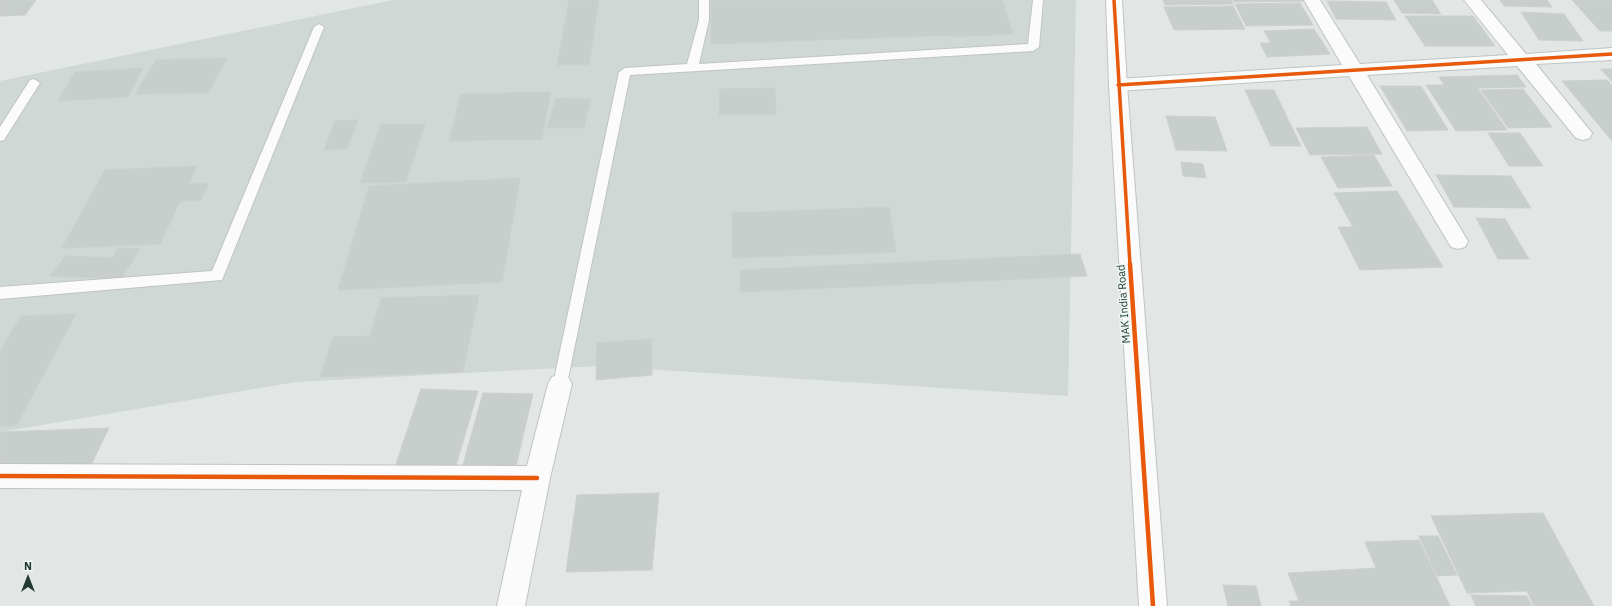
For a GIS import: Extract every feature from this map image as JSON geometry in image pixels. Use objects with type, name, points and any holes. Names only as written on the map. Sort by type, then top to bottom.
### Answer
[{"type":"street","name":"MAK India Road","points":[[1114,0],[1118,85],[1153,606]]},
{"type":"street","points":[[1312,0],[1458,241]]},
{"type":"street","points":[[1472,0],[1583,134]]},
{"type":"street","points":[[1118,85],[1612,54]]},
{"type":"street","points":[[511,606],[537,478],[560,384]]},
{"type":"street","points":[[0,476],[537,478]]},
{"type":"lane","points":[[692,68],[704,20],[704,0]]},
{"type":"lane","points":[[560,384],[625,72],[1033,47],[1038,0]]},
{"type":"lane","points":[[0,293],[217,276],[318,28]]},
{"type":"lane","points":[[0,137],[34,83]]},
{"type":"shaded area","points":[[393,0],[1076,0],[1068,396],[598,366],[296,382],[0,432],[0,81]]},
{"type":"building","points":[[0,0],[36,0],[25,15],[0,16]]},
{"type":"building","points":[[569,0],[599,0],[589,65],[557,65]]},
{"type":"building","points":[[711,0],[1002,0],[1013,34],[711,44]]},
{"type":"building","points":[[1163,0],[1231,0],[1233,4],[1165,5]]},
{"type":"building","points":[[1233,0],[1304,0],[1305,1],[1234,2]]},
{"type":"building","points":[[1394,0],[1432,0],[1441,14],[1402,13]]},
{"type":"building","points":[[1500,0],[1547,0],[1552,7],[1504,6]]},
{"type":"building","points":[[1572,0],[1612,0],[1612,31],[1600,31]]},
{"type":"building","points":[[1327,1],[1386,2],[1396,20],[1336,19]]},
{"type":"building","points":[[1300,3],[1313,25],[1246,26],[1235,4]]},
{"type":"building","points":[[1233,6],[1245,29],[1174,30],[1164,7]]},
{"type":"building","points":[[1521,12],[1564,14],[1583,41],[1539,40]]},
{"type":"building","points":[[1405,16],[1473,16],[1495,46],[1425,46]]},
{"type":"building","points":[[1314,29],[1330,54],[1267,57],[1260,43],[1271,43],[1264,31]]},
{"type":"building","points":[[227,58],[208,93],[135,94],[156,60]]},
{"type":"building","points":[[143,68],[128,97],[58,101],[75,72]]},
{"type":"building","points":[[1601,69],[1612,69],[1612,82]]},
{"type":"building","points":[[1517,75],[1526,87],[1478,88],[1507,130],[1456,131],[1426,85],[1444,85],[1439,77]]},
{"type":"building","points":[[1607,80],[1612,86],[1612,141],[1562,81]]},
{"type":"building","points":[[1380,86],[1421,86],[1448,130],[1407,131]]},
{"type":"building","points":[[775,88],[776,114],[719,115],[720,89]]},
{"type":"building","points":[[1523,89],[1552,127],[1508,128],[1481,90]]},
{"type":"building","points":[[1245,90],[1274,90],[1301,146],[1271,146]]},
{"type":"building","points":[[551,92],[542,139],[449,141],[461,94]]},
{"type":"building","points":[[556,98],[591,99],[584,128],[547,128]]},
{"type":"building","points":[[1166,116],[1215,117],[1227,151],[1176,150]]},
{"type":"building","points":[[358,120],[347,149],[324,150],[335,121]]},
{"type":"building","points":[[381,124],[425,124],[406,182],[360,183]]},
{"type":"building","points":[[1367,127],[1382,154],[1310,155],[1296,128]]},
{"type":"building","points":[[1488,133],[1520,133],[1543,166],[1509,166]]},
{"type":"building","points":[[1374,155],[1392,186],[1338,188],[1321,157]]},
{"type":"building","points":[[1181,162],[1203,164],[1206,178],[1183,176]]},
{"type":"building","points":[[197,166],[189,184],[209,183],[201,200],[180,201],[160,244],[62,248],[105,170]]},
{"type":"building","points":[[1436,175],[1511,176],[1531,208],[1454,207]]},
{"type":"building","points":[[520,178],[502,282],[338,290],[369,186]]},
{"type":"building","points":[[1397,191],[1443,267],[1360,270],[1338,227],[1353,227],[1334,193]]},
{"type":"building","points":[[889,207],[896,252],[732,258],[732,213]]},
{"type":"building","points":[[1476,218],[1505,219],[1529,259],[1498,259]]},
{"type":"building","points":[[118,248],[140,249],[121,279],[50,276],[65,256],[112,258]]},
{"type":"building","points":[[1080,254],[1087,276],[740,292],[740,270]]},
{"type":"building","points":[[479,295],[463,372],[320,377],[333,337],[370,336],[381,298]]},
{"type":"building","points":[[76,314],[16,426],[0,426],[0,351],[21,316]]},
{"type":"building","points":[[652,339],[652,375],[596,380],[597,343]]},
{"type":"building","points":[[421,389],[478,391],[455,469],[395,467]]},
{"type":"building","points":[[483,393],[533,394],[516,466],[463,465]]},
{"type":"building","points":[[109,428],[92,463],[0,467],[0,432]]},
{"type":"building","points":[[659,493],[652,570],[566,572],[577,495]]},
{"type":"building","points":[[1543,513],[1594,606],[1534,606],[1527,591],[1467,593],[1431,516]]},
{"type":"building","points":[[1419,536],[1438,536],[1457,575],[1437,576]]},
{"type":"building","points":[[1419,540],[1450,606],[1291,606],[1289,601],[1299,601],[1288,573],[1376,568],[1365,542]]},
{"type":"building","points":[[1223,585],[1256,586],[1261,606],[1228,606]]},
{"type":"building","points":[[1471,595],[1527,596],[1532,606],[1476,606]]},
{"type":"cycle path","points":[[1114,0],[1118,85],[1153,606]]},
{"type":"cycle path","points":[[1118,85],[1612,54]]},
{"type":"cycle path","points":[[0,476],[537,478]]}]
